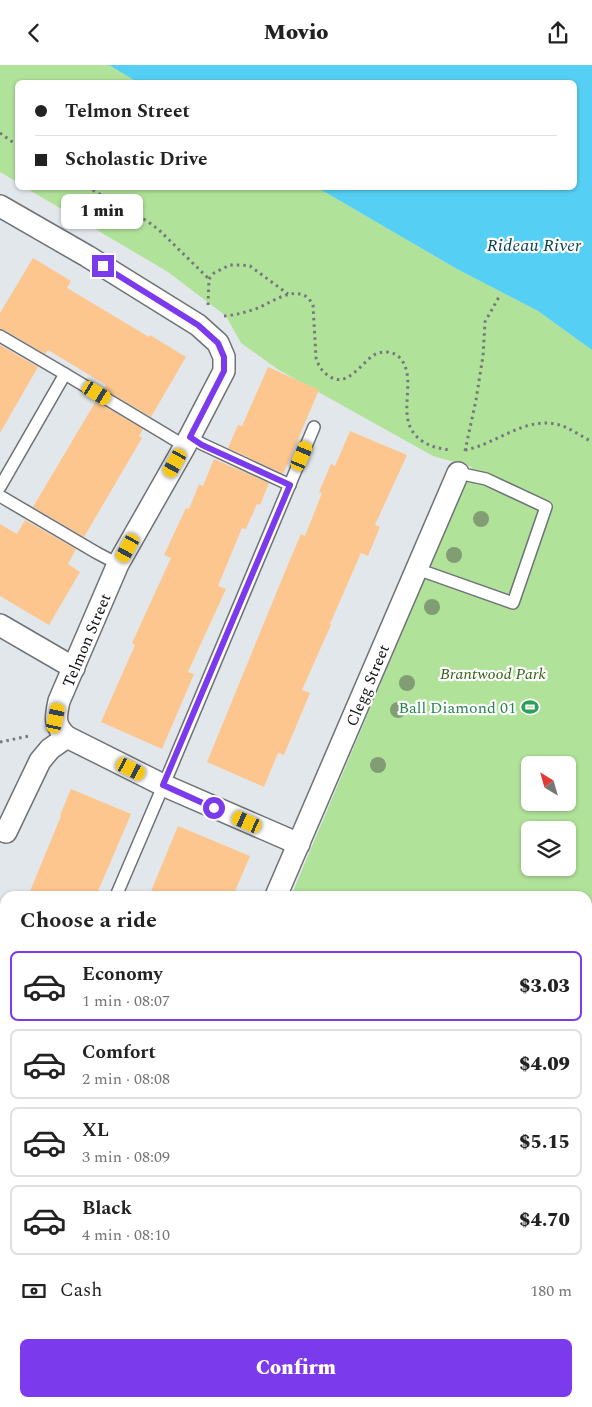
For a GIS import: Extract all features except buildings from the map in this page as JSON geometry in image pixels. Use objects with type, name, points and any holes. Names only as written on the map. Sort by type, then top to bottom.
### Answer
[{"type":"street","points":[[3,214],[87,256],[203,319]]},
{"type":"street","name":"Telmon Street","points":[[67,737],[62,732],[56,718],[59,701],[118,565],[187,442],[224,371],[224,357],[218,343],[203,319]]},
{"type":"street","name":"Clegg Street","points":[[278,891],[458,473]]},
{"type":"street","points":[[0,625],[74,668]]},
{"type":"street","points":[[6,832],[40,761],[50,749],[67,737],[163,785],[298,844]]},
{"type":"lane","points":[[0,336],[187,442],[202,445],[290,485]]},
{"type":"lane","points":[[0,487],[65,374]]},
{"type":"lane","points":[[118,891],[314,427]]},
{"type":"lane","points":[[417,569],[513,603],[546,507],[486,479],[458,473]]},
{"type":"lane","points":[[0,497],[118,565]]},
{"type":"path","points":[[0,133],[15,144]]},
{"type":"path","points":[[92,190],[160,230],[209,279]]},
{"type":"path","points":[[289,294],[250,266],[230,265],[214,273],[209,279],[203,319],[236,315],[289,294],[300,294],[310,300],[312,305],[318,364],[332,379],[345,379],[356,372],[374,355],[394,353],[400,357],[406,369],[408,423],[414,435],[426,444],[440,449],[465,450],[475,448],[523,427],[537,423],[564,427],[592,442]]},
{"type":"path","points":[[465,450],[476,400],[486,322],[500,295]]},
{"type":"path","points":[[0,742],[32,736]]},
{"type":"green space","points":[[0,65],[109,65],[135,80],[15,80],[15,181],[0,172]]},
{"type":"green space","name":"Brantwood Park","points":[[29,190],[321,190],[457,269],[538,311],[592,350],[592,891],[293,891],[472,467],[433,456],[279,370],[241,343],[226,316],[168,272]]},
{"type":"water","name":"Rideau River","points":[[109,65],[592,65],[592,350],[538,311],[457,269],[321,190],[577,190],[577,80],[134,80]]},
{"type":"place","name":"Ball Diamond 01","points":[[530,707]]},
{"type":"route","points":[[103,266],[198,325],[218,343],[224,357],[224,371],[190,437],[202,445],[290,485],[163,785],[214,808]]}]
